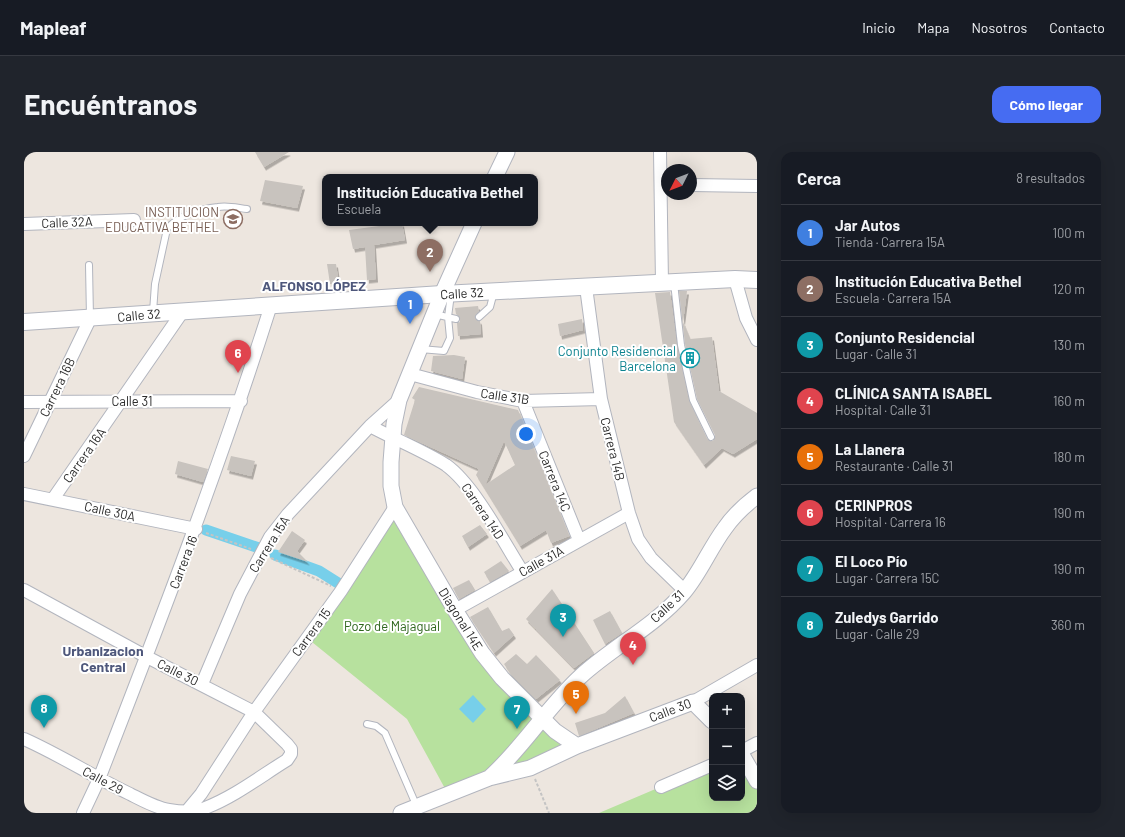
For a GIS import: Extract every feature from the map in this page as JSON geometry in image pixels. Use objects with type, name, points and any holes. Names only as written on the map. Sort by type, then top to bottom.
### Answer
[{"type":"main road","name":"Calle 32","points":[[24,322],[90,319],[184,311],[447,294],[668,282],[736,279],[757,280]]},
{"type":"street","points":[[496,174],[507,152]]},
{"type":"street","points":[[660,152],[661,164]]},
{"type":"street","points":[[697,185],[757,186]]},
{"type":"street","points":[[664,200],[668,282]]},
{"type":"street","name":"Calle 32A","points":[[24,224],[134,220]]},
{"type":"street","name":"Carrera 15A","points":[[392,438],[399,400],[420,350],[441,316],[447,294],[473,226]]},
{"type":"street","points":[[736,279],[746,318],[757,340]]},
{"type":"street","name":"Carrera 14B","points":[[586,287],[601,399],[629,513],[638,539],[651,558],[685,591]]},
{"type":"street","name":"Carrera 16","points":[[83,813],[99,779],[196,529],[241,401],[271,305]]},
{"type":"street","name":"Carrera 16A","points":[[53,500],[184,311]]},
{"type":"street","name":"Carrera 16B","points":[[24,456],[90,319]]},
{"type":"street","name":"Calle 31B","points":[[410,374],[477,392],[523,401],[601,399]]},
{"type":"street","name":"Carrera 15A","points":[[202,684],[240,594],[270,537],[288,514],[370,426],[399,400]]},
{"type":"street","name":"Calle 31","points":[[24,402],[241,401]]},
{"type":"street","name":"Carrera 14C","points":[[523,401],[579,540]]},
{"type":"street","points":[[370,426],[392,438],[391,486],[395,507]]},
{"type":"street","name":"Carrera 14D","points":[[392,438],[445,465],[458,475],[471,491],[522,571]]},
{"type":"street","name":"Calle 30A","points":[[24,494],[196,529]]},
{"type":"street","name":"Calle 31","points":[[489,778],[521,746],[564,693],[581,676],[668,609],[685,591],[725,528],[741,509],[757,496]]},
{"type":"street","name":"Diagonal 14E","points":[[395,507],[482,653],[502,678],[543,719],[562,737],[577,746]]},
{"type":"street","name":"Carrera 15","points":[[186,812],[201,794],[254,712],[340,590],[395,507]]},
{"type":"street","name":"Calle 31A","points":[[455,610],[522,571],[629,513]]},
{"type":"street","name":"Calle 30","points":[[24,590],[147,657],[254,712],[291,749],[291,754],[287,760]]},
{"type":"street","name":"Calle 30","points":[[489,778],[530,768],[577,746],[693,702],[757,665]]},
{"type":"street","points":[[693,702],[709,718]]},
{"type":"street","name":"Calle 29","points":[[24,739],[49,750],[99,779],[168,810],[186,812],[204,809],[223,800],[287,760]]},
{"type":"street","points":[[745,749],[757,743]]},
{"type":"street","points":[[521,746],[522,756],[530,768]]},
{"type":"street","points":[[745,760],[757,781]]},
{"type":"street","points":[[661,787],[709,766]]},
{"type":"street","points":[[401,813],[489,778]]},
{"type":"lane","points":[[153,314],[157,277],[167,229],[171,224],[179,218],[219,206],[247,209]]},
{"type":"lane","points":[[89,265],[90,319]]},
{"type":"lane","points":[[668,282],[693,400],[711,437]]},
{"type":"lane","points":[[479,316],[490,307],[494,292]]},
{"type":"lane","points":[[441,316],[456,319]]},
{"type":"lane","points":[[420,350],[444,351],[450,338],[441,316]]},
{"type":"lane","points":[[367,724],[376,726],[385,733],[417,807]]},
{"type":"path","points":[[530,768],[549,813]]},
{"type":"green space","name":"Pozo de Majagual","points":[[398,505],[482,653],[577,746],[448,794],[407,719],[307,638]]},
{"type":"green space","points":[[745,760],[757,781],[757,813],[599,813],[709,766],[709,801],[745,801]]},
{"type":"water","points":[[473,695],[486,709],[473,723],[459,709]]},
{"type":"building","points":[[255,152],[289,152],[264,167]]},
{"type":"building","points":[[265,180],[303,186],[297,208],[260,201]]},
{"type":"building","points":[[379,226],[403,226],[405,240],[374,245],[376,279],[367,280],[365,247],[353,249],[349,230]]},
{"type":"building","points":[[327,264],[336,264],[339,285],[330,284]]},
{"type":"building","name":"Conjunto Residencial Barcelona","points":[[679,291],[687,291],[683,322],[690,339],[712,337],[719,391],[757,413],[757,439],[733,454],[722,448],[704,465],[674,422],[655,293],[670,292],[677,346],[689,401],[707,439],[713,441],[715,435],[697,399],[685,344]]},
{"type":"building","points":[[478,306],[479,311],[475,318],[480,321],[481,334],[458,336],[457,323],[460,322],[460,318],[456,314],[455,308]]},
{"type":"building","points":[[582,319],[583,330],[560,336],[558,324]]},
{"type":"building","points":[[454,355],[465,357],[462,379],[431,371],[433,356]]},
{"type":"building","points":[[419,387],[518,410],[569,536],[551,543],[546,530],[520,546],[476,475],[479,469],[404,435],[415,400],[412,398]],"holes":[[[504,441],[515,465],[485,485]]]},
{"type":"building","points":[[231,456],[255,461],[251,476],[227,470]]},
{"type":"building","points":[[178,461],[208,469],[203,482],[175,474]]},
{"type":"building","points":[[480,525],[487,534],[468,547],[462,536]]},
{"type":"building","points":[[292,531],[305,540],[297,551],[308,562],[278,552]]},
{"type":"building","points":[[501,561],[509,571],[490,582],[484,572]]},
{"type":"building","points":[[469,580],[475,590],[459,599],[453,588]]},
{"type":"building","points":[[552,589],[594,653],[574,668],[526,619]]},
{"type":"building","points":[[488,607],[502,631],[509,628],[514,635],[494,653],[470,617]]},
{"type":"building","points":[[610,611],[622,633],[605,644],[593,620]]},
{"type":"building","points":[[516,654],[527,664],[536,655],[560,680],[536,699],[510,673],[504,664]]},
{"type":"building","points":[[625,696],[634,713],[579,736],[575,723],[605,713]]},
{"type":"waterway","points":[[206,530],[259,548]]},
{"type":"waterway","points":[[275,555],[319,571],[338,583]]},
{"type":"place","name":"INSTITUCION EDUCATIVA BETHEL","points":[[233,219]]},
{"type":"place","name":"Institución Educativa Bethel","points":[[430,272]]},
{"type":"place","name":"Jar Autos","points":[[410,324]]},
{"type":"place","name":"Conjunto Residencial Barcelona","points":[[690,358]]},
{"type":"place","name":"CERINPROS","points":[[238,373]]},
{"type":"place","name":"Conjunto Residencial","points":[[563,637]]},
{"type":"place","name":"CLÍNICA SANTA ISABEL","points":[[633,665]]},
{"type":"place","name":"La Llanera","points":[[576,714]]},
{"type":"place","name":"Zuledys Garrido","points":[[44,728]]},
{"type":"place","name":"El Loco Pío","points":[[517,729]]},
{"type":"district","name":"ALFONSO LÓPEZ","points":[[314,286]]},
{"type":"district","name":"Urbanizacion Central","points":[[103,660]]}]
